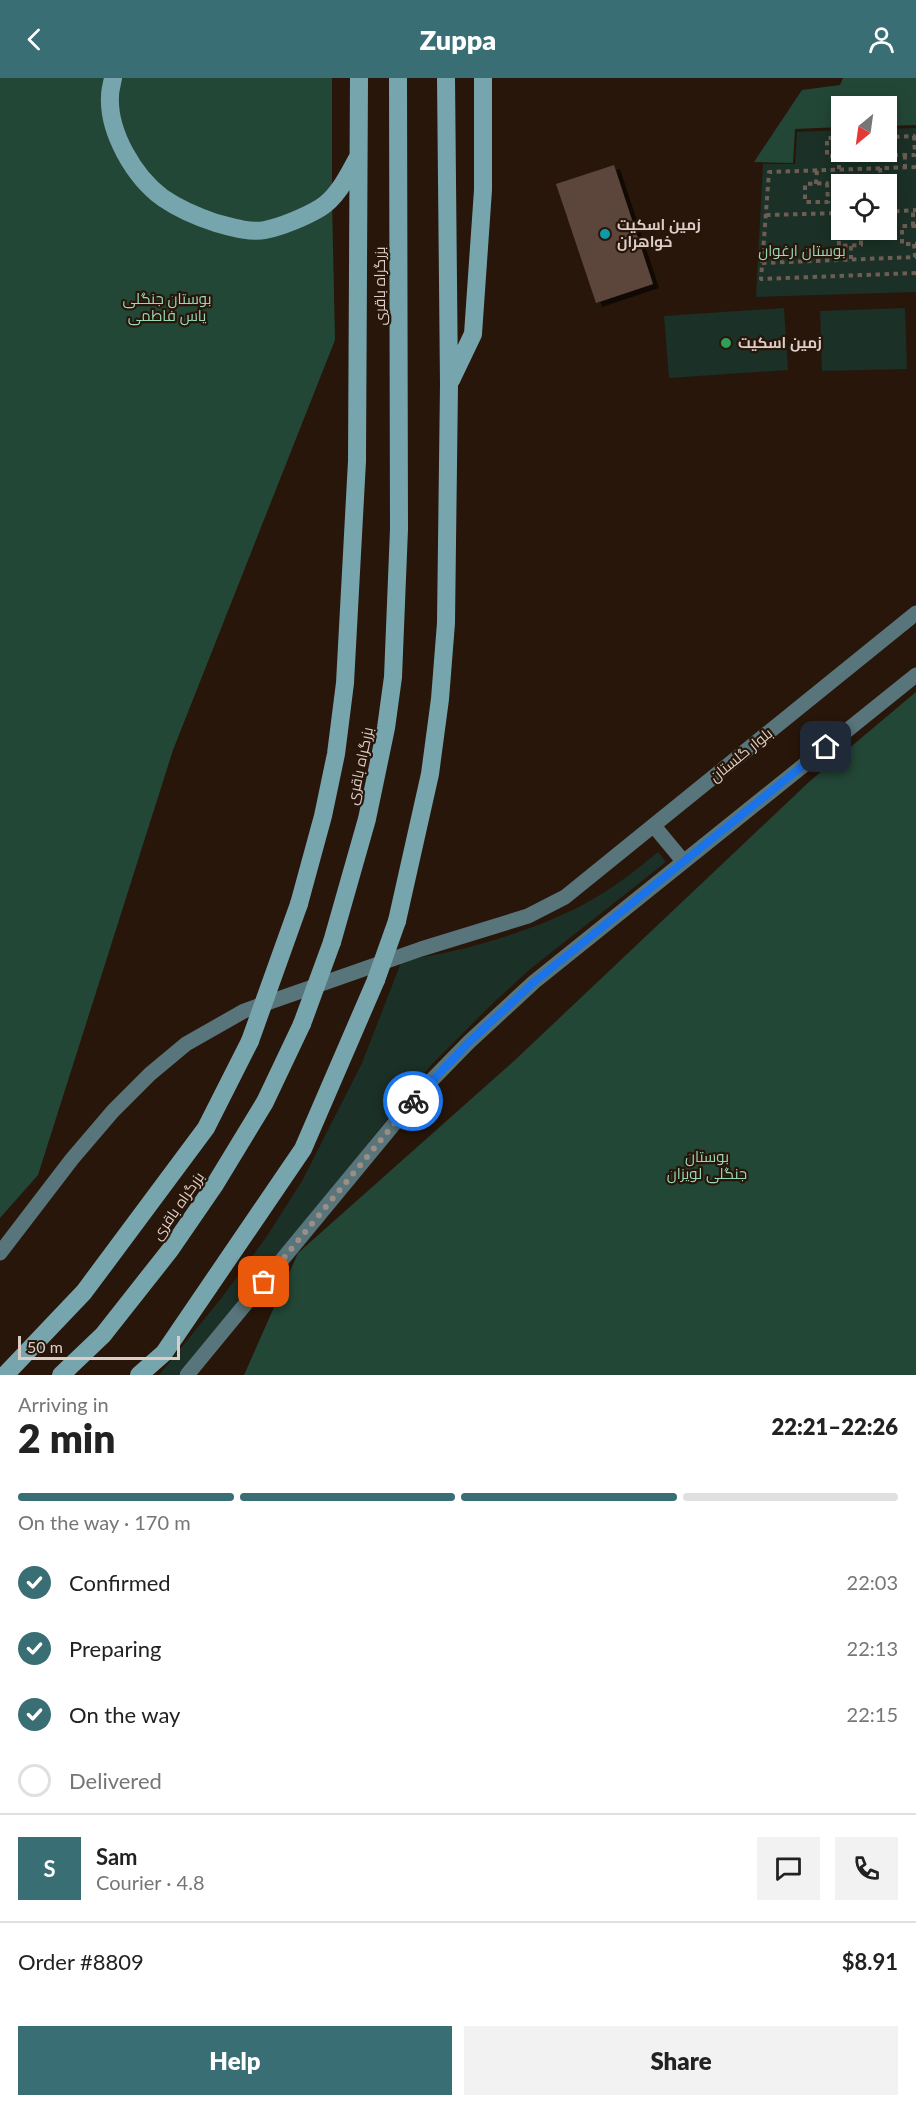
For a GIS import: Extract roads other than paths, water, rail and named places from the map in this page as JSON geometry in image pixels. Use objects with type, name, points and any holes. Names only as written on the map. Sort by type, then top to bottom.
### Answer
[{"type":"highway","points":[[113,78],[110,96],[119,142],[136,172],[162,198],[195,216],[232,228],[265,230],[322,207],[341,187],[359,156]]},
{"type":"highway","points":[[5,1375],[84,1292],[206,1128],[250,1041],[299,904],[323,816],[336,754],[345,683],[357,461],[359,78]]},
{"type":"highway","name":"بزرگراه باقری","points":[[61,1375],[103,1335],[170,1250],[214,1186],[265,1102],[302,1024],[332,942],[367,819],[386,728],[393,676],[399,530],[398,78]]},
{"type":"highway","points":[[139,1375],[164,1353],[303,1149],[376,980],[397,921],[430,774],[440,699],[446,623],[449,384],[446,78]]},
{"type":"highway","points":[[449,384],[473,334],[483,190],[483,78]]},
{"type":"main road","name":"بلوار گلستان","points":[[0,1253],[72,1159],[113,1112],[150,1074],[186,1044],[244,1011],[421,949],[528,916],[565,897],[916,613]]},
{"type":"main road","points":[[187,1375],[430,1082],[469,1042],[534,982],[916,675]]},
{"type":"main road","points":[[654,826],[683,861]]},
{"type":"place","name":"زمین اسکیت خواهران","points":[[605,234]]},
{"type":"place","name":"زمین اسکیت","points":[[726,343]]},
{"type":"park label","name":"بوستان ارغوان","points":[[802,251]]},
{"type":"park label","name":"بوستان جنگلی یاس فاطمی","points":[[167,308]]},
{"type":"park label","name":"بوستان جنگلی لویزان","points":[[707,1166]]}]
